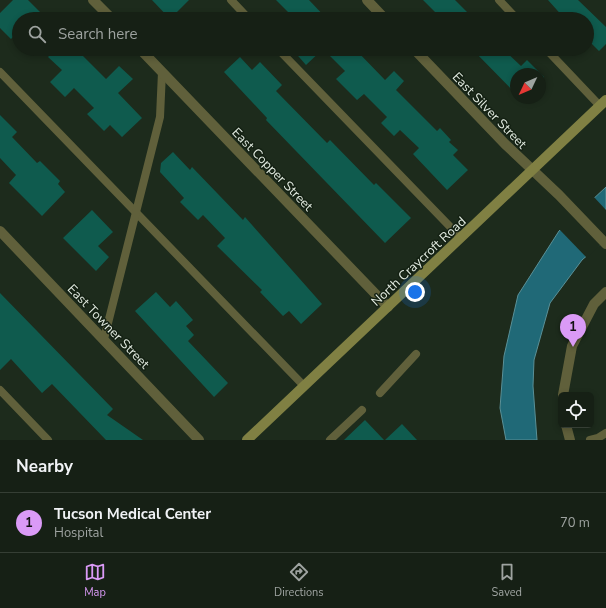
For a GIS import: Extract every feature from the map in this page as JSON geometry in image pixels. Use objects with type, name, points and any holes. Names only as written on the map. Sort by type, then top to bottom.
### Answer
[{"type":"main road","name":"North Craycroft Road","points":[[246,440],[603,103]]},
{"type":"street","points":[[93,0],[105,12]]},
{"type":"street","points":[[367,0],[378,12]]},
{"type":"street","name":"East Copper Street","points":[[147,56],[388,307]]},
{"type":"street","name":"East Silver Street","points":[[421,56],[504,143],[576,212],[605,243]]},
{"type":"street","name":"East Towner Street","points":[[0,231],[199,440]]},
{"type":"street","points":[[564,392],[572,346],[594,304],[606,292]]},
{"type":"street","points":[[567,428],[570,440]]},
{"type":"lane","points":[[230,0],[242,12]]},
{"type":"lane","points":[[499,0],[510,12]]},
{"type":"lane","points":[[285,56],[461,238]]},
{"type":"lane","points":[[553,56],[603,103]]},
{"type":"lane","points":[[0,72],[304,386]]},
{"type":"lane","points":[[104,340],[160,117],[162,72]]},
{"type":"lane","points":[[380,393],[416,354]]},
{"type":"lane","points":[[0,390],[48,440]]},
{"type":"lane","points":[[330,440],[362,410]]},
{"type":"lane","points":[[590,440],[598,438],[606,433]]},
{"type":"water","points":[[606,187],[606,239],[582,260],[550,303],[534,360],[533,386],[537,440],[506,440],[500,408],[504,356],[518,295],[559,231]]},
{"type":"pier","points":[[593,196],[606,210],[606,239],[587,258],[559,229]]},
{"type":"building","points":[[13,0],[28,0],[40,12],[12,12],[11,39],[0,28],[0,13]]},
{"type":"building","points":[[152,0],[189,0],[177,12],[163,12]]},
{"type":"building","points":[[276,0],[309,0],[320,12],[288,12]]},
{"type":"building","points":[[423,0],[455,0],[467,12],[435,12]]},
{"type":"building","points":[[548,0],[578,0],[590,12],[559,12]]},
{"type":"building","points":[[594,15],[606,27],[606,44],[599,51],[594,46]]},
{"type":"building","points":[[83,56],[106,79],[119,66],[133,79],[118,93],[142,118],[122,137],[110,125],[104,131],[87,114],[94,108],[74,88],[65,97],[50,82],[62,70],[48,57]]},
{"type":"building","points":[[298,56],[316,56],[306,65]]},
{"type":"building","points":[[330,56],[362,56],[385,80],[394,71],[404,81],[396,90],[437,131],[440,128],[451,140],[449,142],[458,150],[453,155],[468,170],[447,190],[413,154],[419,148],[400,130],[394,136],[381,123],[387,117],[364,94],[357,100],[336,79],[345,71]]},
{"type":"building","points":[[479,56],[510,56],[521,66],[527,60],[535,68],[510,68],[510,88]]},
{"type":"building","points":[[240,57],[252,70],[260,62],[282,85],[276,91],[327,143],[330,140],[374,185],[376,183],[411,218],[385,243],[266,120],[267,118],[224,72]]},
{"type":"building","points":[[0,115],[17,132],[12,137],[37,163],[40,161],[60,181],[58,184],[65,192],[42,216],[9,183],[16,175],[0,158]]},
{"type":"building","points":[[173,152],[190,170],[192,167],[243,220],[245,217],[322,304],[301,324],[289,311],[283,316],[260,292],[262,290],[217,246],[225,238],[203,215],[198,220],[180,202],[184,198],[160,172],[161,163]]},
{"type":"building","points":[[92,210],[113,232],[98,246],[109,257],[96,271],[63,238]]},
{"type":"building","points":[[156,292],[170,307],[176,301],[193,320],[186,326],[194,335],[188,341],[228,383],[214,397],[135,311]]},
{"type":"building","points":[[0,293],[113,409],[107,415],[143,440],[106,440],[52,384],[42,393],[11,359],[0,370]]},
{"type":"building","points":[[365,420],[384,440],[344,440]]},
{"type":"building","points":[[402,424],[417,440],[385,440]]},
{"type":"place","name":"Tucson Medical Center","points":[[573,347]]}]
